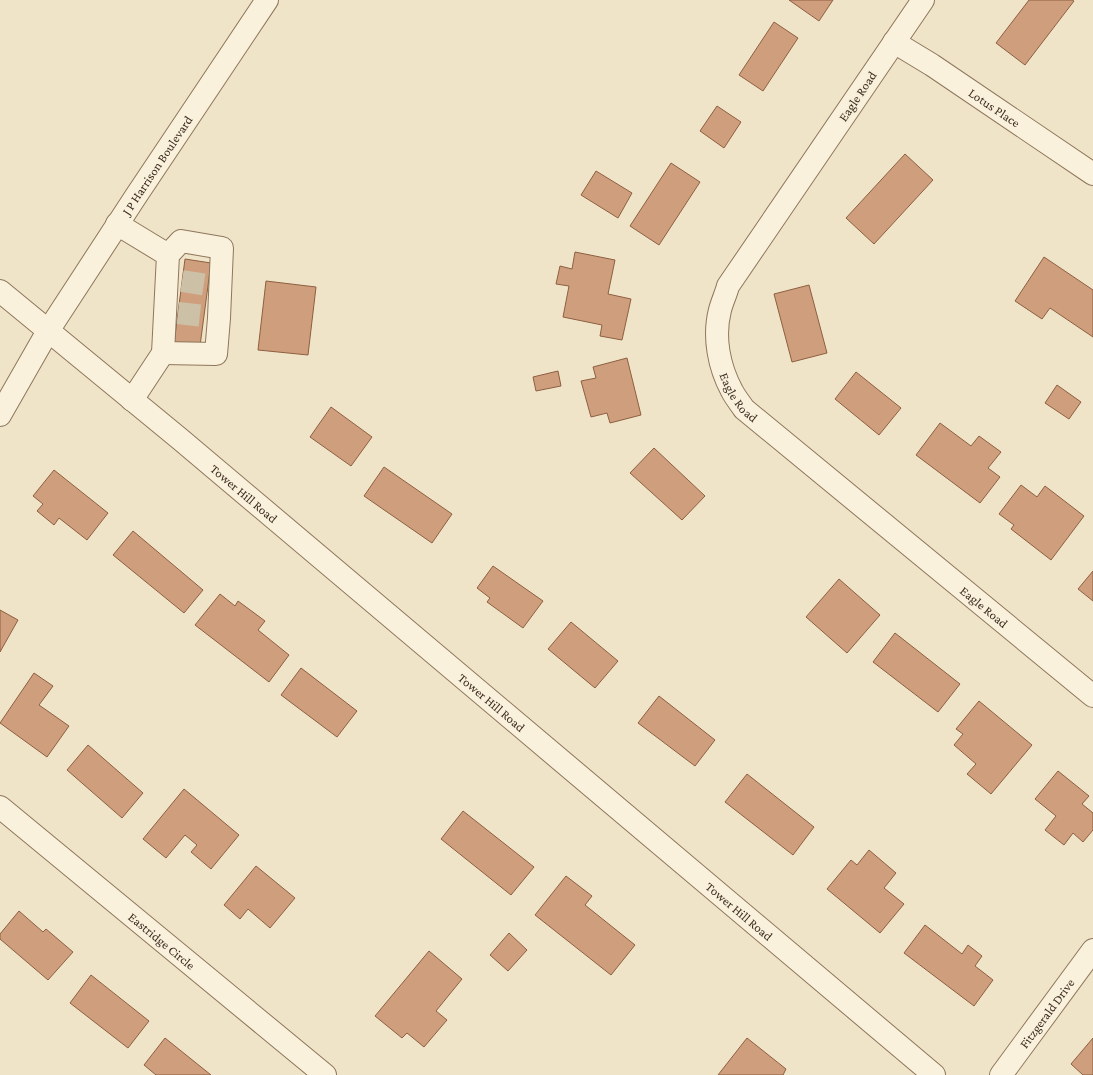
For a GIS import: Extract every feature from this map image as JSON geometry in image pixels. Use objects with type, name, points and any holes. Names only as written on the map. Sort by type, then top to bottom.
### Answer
[{"type":"street","name":"J P Harrison Boulevard","points":[[0,414],[48,331],[117,224],[267,0]]},
{"type":"street","name":"Eagle Road","points":[[923,0],[728,286],[720,311],[717,331],[718,352],[723,372],[732,392],[744,409],[1093,696]]},
{"type":"street","name":"Lotus Place","points":[[894,42],[932,65],[1093,174]]},
{"type":"street","points":[[117,224],[168,255],[174,280],[171,313],[162,353],[132,400]]},
{"type":"street","points":[[162,353],[216,354],[211,317],[214,285],[222,248],[182,241],[168,255]]},
{"type":"street","name":"Tower Hill Road","points":[[0,291],[205,459],[934,1075]]},
{"type":"street","name":"Eastridge Circle","points":[[0,806],[325,1075]]},
{"type":"street","name":"Fitzgerald Drive","points":[[1001,1075],[1093,950]]},
{"type":"building","points":[[789,0],[833,0],[819,21]]},
{"type":"building","points":[[1029,0],[1074,1],[1025,65],[996,43]]},
{"type":"building","points":[[774,22],[798,38],[763,91],[739,75]]},
{"type":"building","points":[[717,106],[741,122],[724,148],[700,131]]},
{"type":"building","points":[[905,154],[933,180],[874,244],[846,218]]},
{"type":"building","points":[[671,163],[700,182],[659,245],[630,226]]},
{"type":"building","points":[[596,171],[632,193],[618,218],[581,195]]},
{"type":"building","points":[[575,252],[615,260],[608,294],[631,299],[622,340],[600,336],[602,325],[563,317],[569,286],[556,284],[560,266],[572,269]]},
{"type":"building","points":[[1044,257],[1093,290],[1093,337],[1050,308],[1042,319],[1015,301]]},
{"type":"building","points":[[185,259],[211,263],[200,346],[174,343]]},
{"type":"building","points":[[266,281],[316,287],[308,355],[258,350]]},
{"type":"building","points":[[809,285],[827,353],[792,362],[774,294]]},
{"type":"building","points":[[627,358],[641,415],[610,423],[607,413],[591,417],[581,381],[596,378],[593,367]]},
{"type":"building","points":[[558,371],[561,386],[536,391],[533,377]]},
{"type":"building","points":[[856,372],[901,408],[879,435],[835,399]]},
{"type":"building","points":[[1057,385],[1081,402],[1069,419],[1045,403]]},
{"type":"building","points":[[331,407],[372,437],[351,466],[310,437]]},
{"type":"building","points":[[940,423],[971,446],[979,436],[1001,452],[988,468],[1000,477],[980,503],[916,455]]},
{"type":"building","points":[[654,448],[705,496],[682,520],[630,473]]},
{"type":"building","points":[[384,467],[452,514],[432,543],[364,496]]},
{"type":"building","points":[[54,470],[108,513],[87,540],[59,518],[54,525],[37,511],[43,504],[33,496]]},
{"type":"building","points":[[1021,485],[1037,497],[1045,486],[1084,516],[1051,560],[1011,529],[1014,525],[999,514]]},
{"type":"building","points":[[133,531],[203,590],[184,613],[113,555]]},
{"type":"building","points":[[493,566],[543,601],[523,628],[487,602],[490,598],[477,588]]},
{"type":"building","points":[[1093,571],[1093,601],[1078,589]]},
{"type":"building","points":[[839,579],[880,615],[847,653],[806,617]]},
{"type":"building","points":[[220,594],[235,606],[238,601],[265,621],[258,630],[289,655],[269,682],[195,625]]},
{"type":"building","points":[[0,610],[18,620],[0,652]]},
{"type":"building","points":[[571,622],[618,661],[595,688],[548,649]]},
{"type":"building","points":[[895,633],[960,684],[938,712],[873,662]]},
{"type":"building","points":[[301,668],[357,711],[337,737],[281,695]]},
{"type":"building","points":[[34,673],[53,686],[39,705],[69,726],[47,757],[0,723]]},
{"type":"building","points":[[659,696],[715,740],[695,766],[638,723]]},
{"type":"building","points":[[979,701],[1032,745],[991,794],[967,774],[976,764],[954,745],[963,734],[956,729]]},
{"type":"building","points":[[88,745],[143,793],[122,818],[67,770]]},
{"type":"building","points":[[1058,771],[1089,796],[1082,804],[1093,813],[1093,830],[1083,842],[1073,833],[1064,845],[1045,830],[1056,816],[1035,799]]},
{"type":"building","points":[[747,774],[814,827],[793,855],[725,802]]},
{"type":"building","points":[[184,789],[239,835],[211,869],[191,852],[197,845],[185,835],[166,858],[143,839]]},
{"type":"building","points":[[463,811],[534,867],[511,895],[441,839]]},
{"type":"building","points":[[869,850],[896,873],[884,888],[904,904],[880,933],[827,889],[851,860],[857,865]]},
{"type":"building","points":[[256,866],[295,898],[270,928],[248,909],[240,919],[224,905]]},
{"type":"building","points":[[566,876],[592,896],[585,905],[635,945],[611,975],[535,915]]},
{"type":"building","points":[[19,911],[43,932],[46,929],[73,952],[48,980],[0,939],[0,934]]},
{"type":"building","points":[[925,925],[962,954],[968,945],[982,956],[975,966],[993,980],[974,1006],[904,953]]},
{"type":"building","points":[[509,933],[527,950],[508,971],[490,955]]},
{"type":"building","points":[[429,951],[462,979],[436,1011],[447,1020],[424,1047],[407,1033],[402,1038],[375,1016]]},
{"type":"building","points":[[91,975],[149,1021],[128,1048],[70,1003]]},
{"type":"building","points":[[165,1038],[211,1075],[156,1075],[144,1065]]},
{"type":"building","points":[[747,1038],[786,1069],[783,1075],[718,1075]]},
{"type":"building","points":[[1093,1038],[1093,1075],[1083,1075],[1071,1064]]},
{"type":"tunnel","points":[[182,281],[208,285]]},
{"type":"tunnel","points":[[178,313],[204,316]]}]
